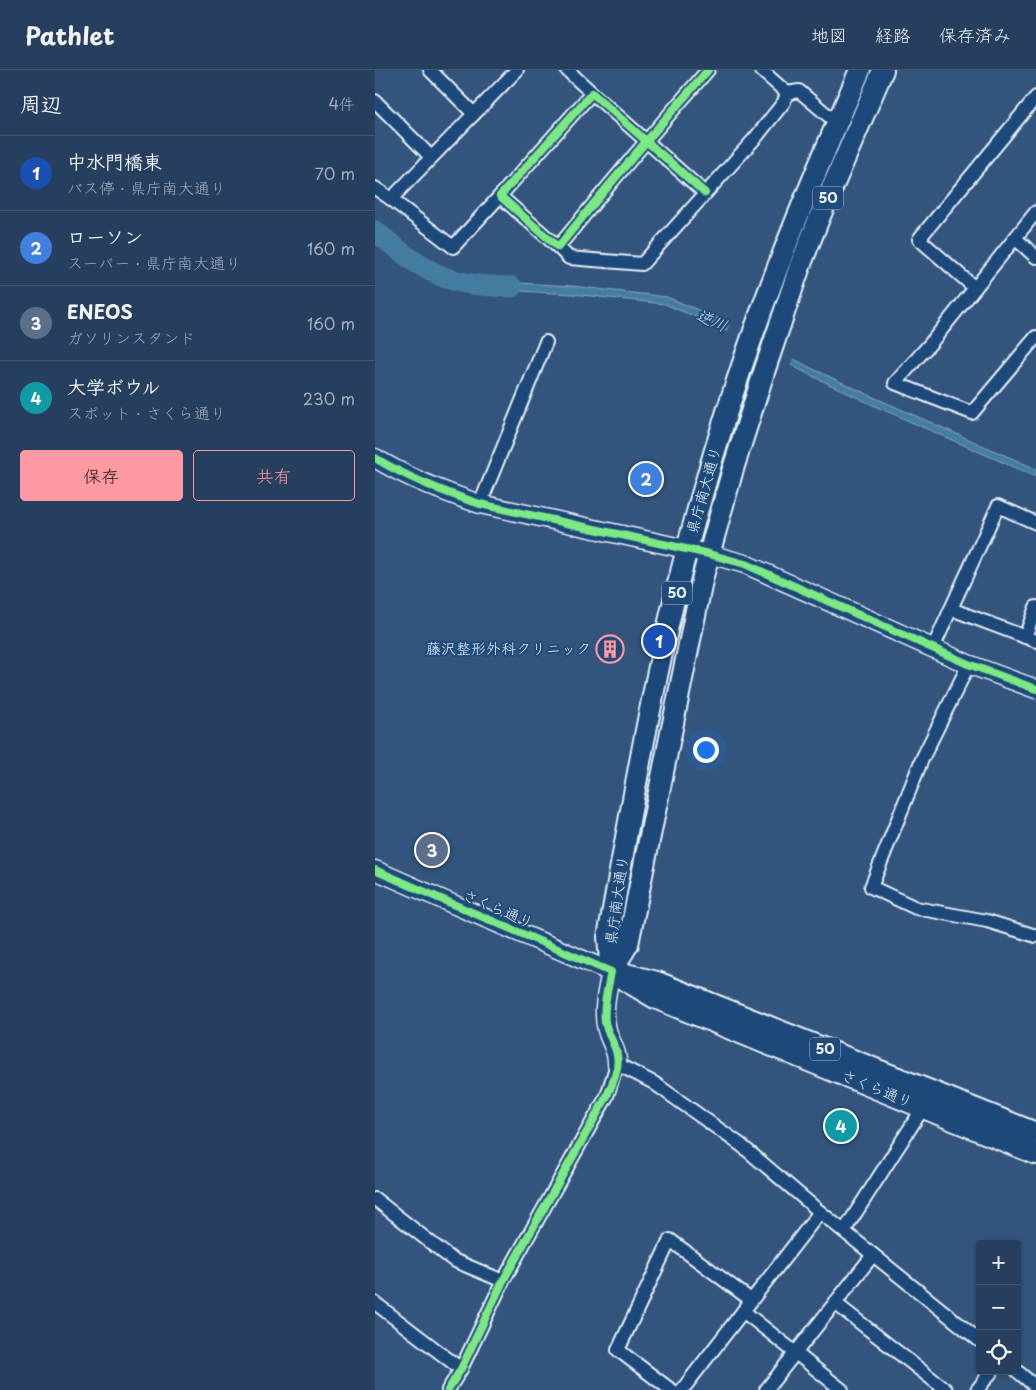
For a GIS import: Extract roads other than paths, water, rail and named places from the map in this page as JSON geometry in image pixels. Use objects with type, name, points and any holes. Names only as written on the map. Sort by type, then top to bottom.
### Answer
[{"type":"main road","name":"県庁南大通り","points":[[611,972],[609,937],[612,917],[656,680],[687,550],[725,416],[746,354],[800,211],[860,70]]},
{"type":"main road","name":"県庁南大通り","points":[[611,972],[628,944],[709,554],[741,442],[778,328],[820,216],[883,70]]},
{"type":"main road","name":"さくら通り","points":[[611,972],[655,998],[1036,1154]]},
{"type":"main road","name":"さくら通り","points":[[611,972],[657,982],[1036,1134]]},
{"type":"street","points":[[430,70],[474,114]]},
{"type":"street","points":[[391,199],[517,70]]},
{"type":"street","points":[[567,70],[645,142],[705,193]]},
{"type":"street","points":[[558,247],[645,142],[708,70]]},
{"type":"street","points":[[761,70],[787,93]]},
{"type":"street","points":[[787,93],[799,91],[837,123]]},
{"type":"street","points":[[375,188],[453,247],[592,93]]},
{"type":"street","points":[[500,196],[569,258],[642,264],[757,136],[784,102],[787,93]]},
{"type":"street","points":[[975,288],[919,239],[968,177],[1036,97]]},
{"type":"street","points":[[375,101],[431,157]]},
{"type":"street","points":[[1036,212],[930,344],[895,383],[972,414],[1036,337]]},
{"type":"street","points":[[1015,238],[1036,257]]},
{"type":"street","points":[[480,504],[546,342]]},
{"type":"street","points":[[375,458],[422,483],[480,504],[709,554],[745,564],[969,664],[1036,689]]},
{"type":"street","points":[[933,648],[998,506],[1036,523]]},
{"type":"street","points":[[951,609],[1030,639],[1036,607]]},
{"type":"street","points":[[969,664],[922,759],[871,887],[916,908],[987,921],[1036,936]]},
{"type":"street","name":"さくら通り","points":[[375,870],[611,972]]},
{"type":"street","points":[[449,1390],[503,1281],[607,1096],[617,1064],[617,1052],[607,1031],[605,1021],[605,1002],[611,972]]},
{"type":"street","points":[[617,1064],[654,1083],[741,1145],[820,1212],[976,1337]]},
{"type":"street","points":[[844,1231],[923,1108]]},
{"type":"street","points":[[375,1199],[453,1260],[503,1281]]},
{"type":"street","points":[[682,1390],[820,1212]]},
{"type":"street","points":[[671,1390],[618,1350],[670,1240],[751,1300]]},
{"type":"street","points":[[766,1390],[873,1255]]},
{"type":"street","points":[[375,1303],[461,1369]]},
{"type":"street","points":[[835,1303],[946,1390]]},
{"type":"street","points":[[743,1311],[841,1390]]},
{"type":"street","points":[[1021,1374],[1036,1387]]},
{"type":"street","points":[[977,1390],[989,1375]]},
{"type":"water","points":[[484,281],[572,286],[667,297],[722,320],[811,368],[1036,469],[1036,477],[877,407],[808,374],[719,327],[665,304],[572,294],[483,289]]},
{"type":"waterway","name":"逆川","points":[[375,231],[413,260],[430,271],[447,278],[474,284],[512,287]]},
{"type":"place","name":"ローソン","points":[[646,479]]},
{"type":"place","name":"中水門橋東","points":[[659,641]]},
{"type":"place","name":"藤沢整形外科クリニック","points":[[610,649]]},
{"type":"place","name":"ENEOS","points":[[432,850]]},
{"type":"place","name":"大学ボウル","points":[[841,1126]]}]
